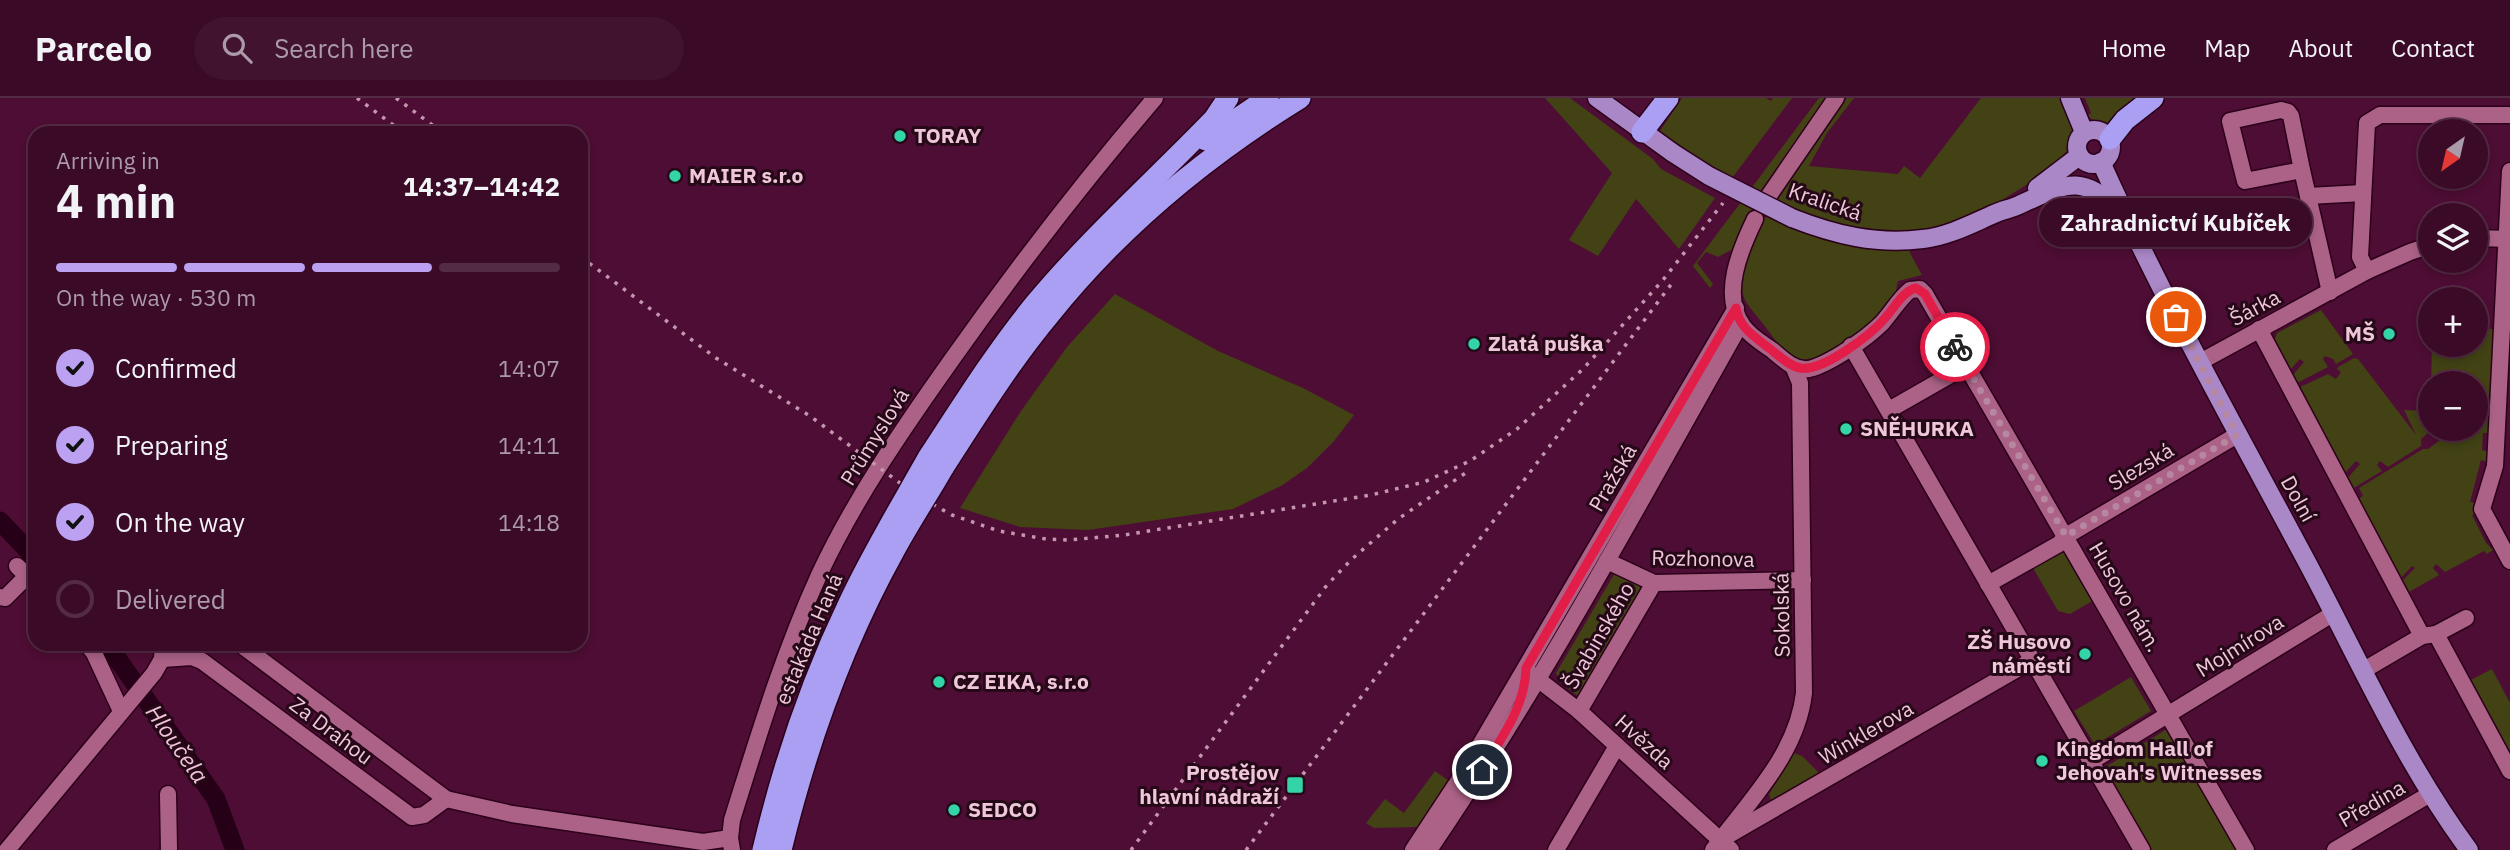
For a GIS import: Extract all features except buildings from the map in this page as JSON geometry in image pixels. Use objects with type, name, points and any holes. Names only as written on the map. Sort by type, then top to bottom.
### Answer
[{"type":"highway","points":[[936,463],[980,379],[1034,306],[1101,233],[1214,119],[1228,98]]},
{"type":"highway","points":[[1150,185],[1213,134],[1268,98]]},
{"type":"highway","points":[[936,463],[1049,314],[1112,244],[1160,200],[1225,148],[1300,98]]},
{"type":"highway","points":[[1642,132],[1661,111],[1668,98]]},
{"type":"highway","points":[[2110,139],[2125,120],[2153,98]]},
{"type":"highway","name":"estakáda Haná","points":[[764,850],[790,752],[823,661],[848,604],[878,544],[936,463]]},
{"type":"highway","name":"estakáda Haná","points":[[781,850],[808,756],[850,644],[936,463]]},
{"type":"main road","name":"Kralická","points":[[1597,98],[1642,132],[1709,176],[1792,218],[1843,236],[1872,240],[1925,239],[1952,232],[2055,187],[2076,186],[2102,195],[2129,225]]},
{"type":"main road","points":[[2070,98],[2084,132]]},
{"type":"main road","points":[[2101,130],[2110,139],[2110,153],[2101,163],[2089,163],[2079,156],[2077,143],[2084,132],[2101,130]]},
{"type":"main road","points":[[1995,213],[2032,191],[2079,156]]},
{"type":"main road","name":"Dolní","points":[[2101,163],[2129,225],[2237,435],[2430,794],[2469,850]]},
{"type":"street","name":"Průmyslová","points":[[731,844],[732,820],[760,728],[798,625],[820,573],[878,468],[898,435],[990,306],[1105,156],[1154,98]]},
{"type":"street","points":[[1768,197],[1836,98]]},
{"type":"street","points":[[2302,170],[2245,181],[2230,121],[2281,110],[2291,116],[2330,292]]},
{"type":"street","points":[[2367,271],[2360,257],[2367,122],[2380,115],[2510,115]]},
{"type":"street","points":[[2510,171],[2495,466],[2482,509],[2510,561]]},
{"type":"street","points":[[2308,196],[2363,193]]},
{"type":"street","points":[[1755,219],[1735,269],[1734,287],[1738,316],[1748,332],[1793,366],[1811,368],[1827,362],[1851,346],[2142,850]]},
{"type":"street","points":[[2488,238],[2508,239]]},
{"type":"street","name":"Šárka","points":[[2200,362],[2367,271],[2418,249]]},
{"type":"street","name":"Husovo nám.","points":[[1851,346],[1881,323],[1910,290],[1920,289],[1925,294],[2246,850]]},
{"type":"street","name":"Pražská","points":[[1531,673],[1607,561],[1738,316]]},
{"type":"street","name":"Pražská","points":[[1531,673],[1738,316]]},
{"type":"street","points":[[2259,329],[2429,635],[2510,771]]},
{"type":"street","name":"Sokolská","points":[[1721,847],[1789,743],[1800,717],[1804,693],[1800,383],[1793,366]]},
{"type":"street","points":[[1889,410],[1966,366]]},
{"type":"street","name":"Slezská","points":[[1988,584],[2059,544],[2066,536],[2237,435]]},
{"type":"street","points":[[2495,466],[2510,456]]},
{"type":"street","name":"Rozhonova","points":[[1607,561],[1654,583],[1803,580]]},
{"type":"street","points":[[2,598],[26,575]]},
{"type":"street","name":"Švabinského","points":[[1579,711],[1654,583]]},
{"type":"street","name":"Mojmírova","points":[[2092,761],[2334,613]]},
{"type":"street","points":[[2364,670],[2466,618]]},
{"type":"street","points":[[92,651],[126,705]]},
{"type":"street","name":"Za Drahou","points":[[249,651],[446,799],[512,814],[731,844]]},
{"type":"street","name":"Za Drahou","points":[[160,659],[192,657],[217,671],[412,817],[424,815],[446,799]]},
{"type":"street","points":[[7,850],[126,705],[160,659]]},
{"type":"street","name":"Winklerova","points":[[1721,847],[2031,661]]},
{"type":"street","points":[[1413,850],[1464,786],[1517,712],[1531,673]]},
{"type":"street","points":[[1429,850],[1531,673]]},
{"type":"street","name":"Hvězda","points":[[1531,673],[1579,711],[1721,847]]},
{"type":"street","points":[[1556,850],[1617,746]]},
{"type":"street","points":[[167,794],[169,850]]},
{"type":"street","name":"Předina","points":[[2335,850],[2430,794]]},
{"type":"shaded area","points":[[1545,98],[1570,98],[1653,159],[1661,169],[1715,198],[1679,249],[1636,199],[1598,256],[1569,240],[1612,173]]},
{"type":"shaded area","points":[[1682,98],[1766,98],[1771,101],[1773,98],[1792,98],[1732,178],[1679,146],[1660,131]]},
{"type":"shaded area","points":[[1819,98],[1825,98],[1762,192],[1744,224],[1735,248],[1718,257],[1706,252],[1697,263],[1713,284],[1710,288],[1693,266]]},
{"type":"shaded area","points":[[1847,98],[1854,98],[1827,133],[1809,166],[1898,174],[1904,166],[1920,178],[1981,98],[2061,98],[2071,123],[2073,139],[2055,163],[1998,202],[1949,225],[1906,232],[1910,253],[1922,275],[1898,281],[1894,300],[1887,311],[1848,342],[1818,356],[1795,358],[1780,346],[1749,307],[1744,298],[1742,282],[1756,236],[1769,211],[1800,161]]},
{"type":"shaded area","points":[[2085,98],[2141,98],[2110,130],[2090,118],[2088,115],[2091,113]]},
{"type":"shaded area","points":[[1115,294],[1218,351],[1303,388],[1354,415],[1334,441],[1307,468],[1281,486],[1233,509],[1088,530],[1020,527],[960,508],[1021,411],[1067,347]]},
{"type":"shaded area","points":[[2321,310],[2353,354],[2336,364],[2333,359],[2325,356],[2323,359],[2328,367],[2297,383],[2292,376],[2304,362],[2300,359],[2289,371],[2274,341],[2277,333]]},
{"type":"shaded area","points":[[2488,329],[2494,329],[2488,423],[2488,371],[2431,371],[2432,357],[2488,357]]},
{"type":"shaded area","points":[[2354,358],[2358,359],[2416,435],[2404,410],[2418,411],[2418,441],[2421,441],[2421,446],[2388,467],[2380,461],[2377,465],[2382,471],[2352,489],[2347,479],[2360,464],[2356,461],[2344,474],[2298,388],[2328,374],[2336,379],[2341,372],[2338,367]]},
{"type":"shaded area","points":[[2439,441],[2483,441],[2482,450],[2490,452],[2488,462],[2481,460],[2470,502],[2476,503],[2478,512],[2472,515],[2486,543],[2493,550],[2487,554],[2484,551],[2445,572],[2436,564],[2433,568],[2439,575],[2407,593],[2401,582],[2415,568],[2412,566],[2400,579],[2357,500],[2363,496],[2359,488],[2423,449],[2428,449]]},
{"type":"shaded area","points":[[2065,550],[2094,600],[2070,614],[2058,611],[2033,568]]},
{"type":"shaded area","points":[[1616,571],[1646,588],[1580,698],[1560,681],[1556,673]]},
{"type":"shaded area","points":[[2492,669],[2510,703],[2510,764],[2467,682]]},
{"type":"shaded area","points":[[2131,677],[2151,711],[2095,745],[2074,711]]},
{"type":"shaded area","points":[[2167,729],[2237,850],[2151,850],[2104,768]]},
{"type":"shaded area","points":[[1794,753],[1802,756],[1819,773],[1771,800],[1769,794]]},
{"type":"shaded area","points":[[1435,771],[1449,781],[1449,784],[1417,827],[1374,828],[1366,823],[1385,799],[1404,813]]},
{"type":"waterway","name":"Hloučela","points":[[0,521],[28,551]]},
{"type":"waterway","name":"Hloučela","points":[[112,651],[216,799],[235,850]]},
{"type":"railway","points":[[357,98],[395,126]]},
{"type":"railway","points":[[396,98],[434,126]]},
{"type":"railway","points":[[588,262],[716,358],[810,416],[916,495],[952,515],[999,531],[1069,540],[1124,535],[1371,495],[1424,482],[1470,461],[1517,429],[1583,369],[1663,280],[1723,203]]},
{"type":"railway","points":[[1246,850],[1673,282]]},
{"type":"railway","points":[[1131,850],[1327,585],[1398,519],[1467,472]]},
{"type":"way so far","points":[[1955,347],[2066,536],[2237,435],[2176,317]]},
{"type":"place","name":"TORAY","points":[[900,136]]},
{"type":"place","name":"MAIER s.r.o","points":[[675,176]]},
{"type":"place","name":"Zahradnictví Kubíček","points":[[2176,317]]},
{"type":"place","name":"MŠ","points":[[2389,334]]},
{"type":"place","name":"Zlatá puška","points":[[1474,344]]},
{"type":"place","name":"SNĚHURKA","points":[[1846,429]]},
{"type":"place","name":"ZŠ Husovo náměstí","points":[[2085,654]]},
{"type":"place","name":"CZ EIKA, s.r.o","points":[[939,682]]},
{"type":"place","name":"Kingdom Hall of Jehovah's Witnesses","points":[[2042,761]]},
{"type":"place","name":"Prostějov hlavní nádraží","points":[[1295,785]]},
{"type":"place","name":"SEDCO","points":[[954,810]]},
{"type":"route","points":[[1482,770],[1517,712],[1524,692],[1526,668],[1736,308],[1741,323],[1748,332],[1793,366],[1807,369],[1827,362],[1866,336],[1881,323],[1903,296],[1916,288],[1925,294],[1955,347]]}]
